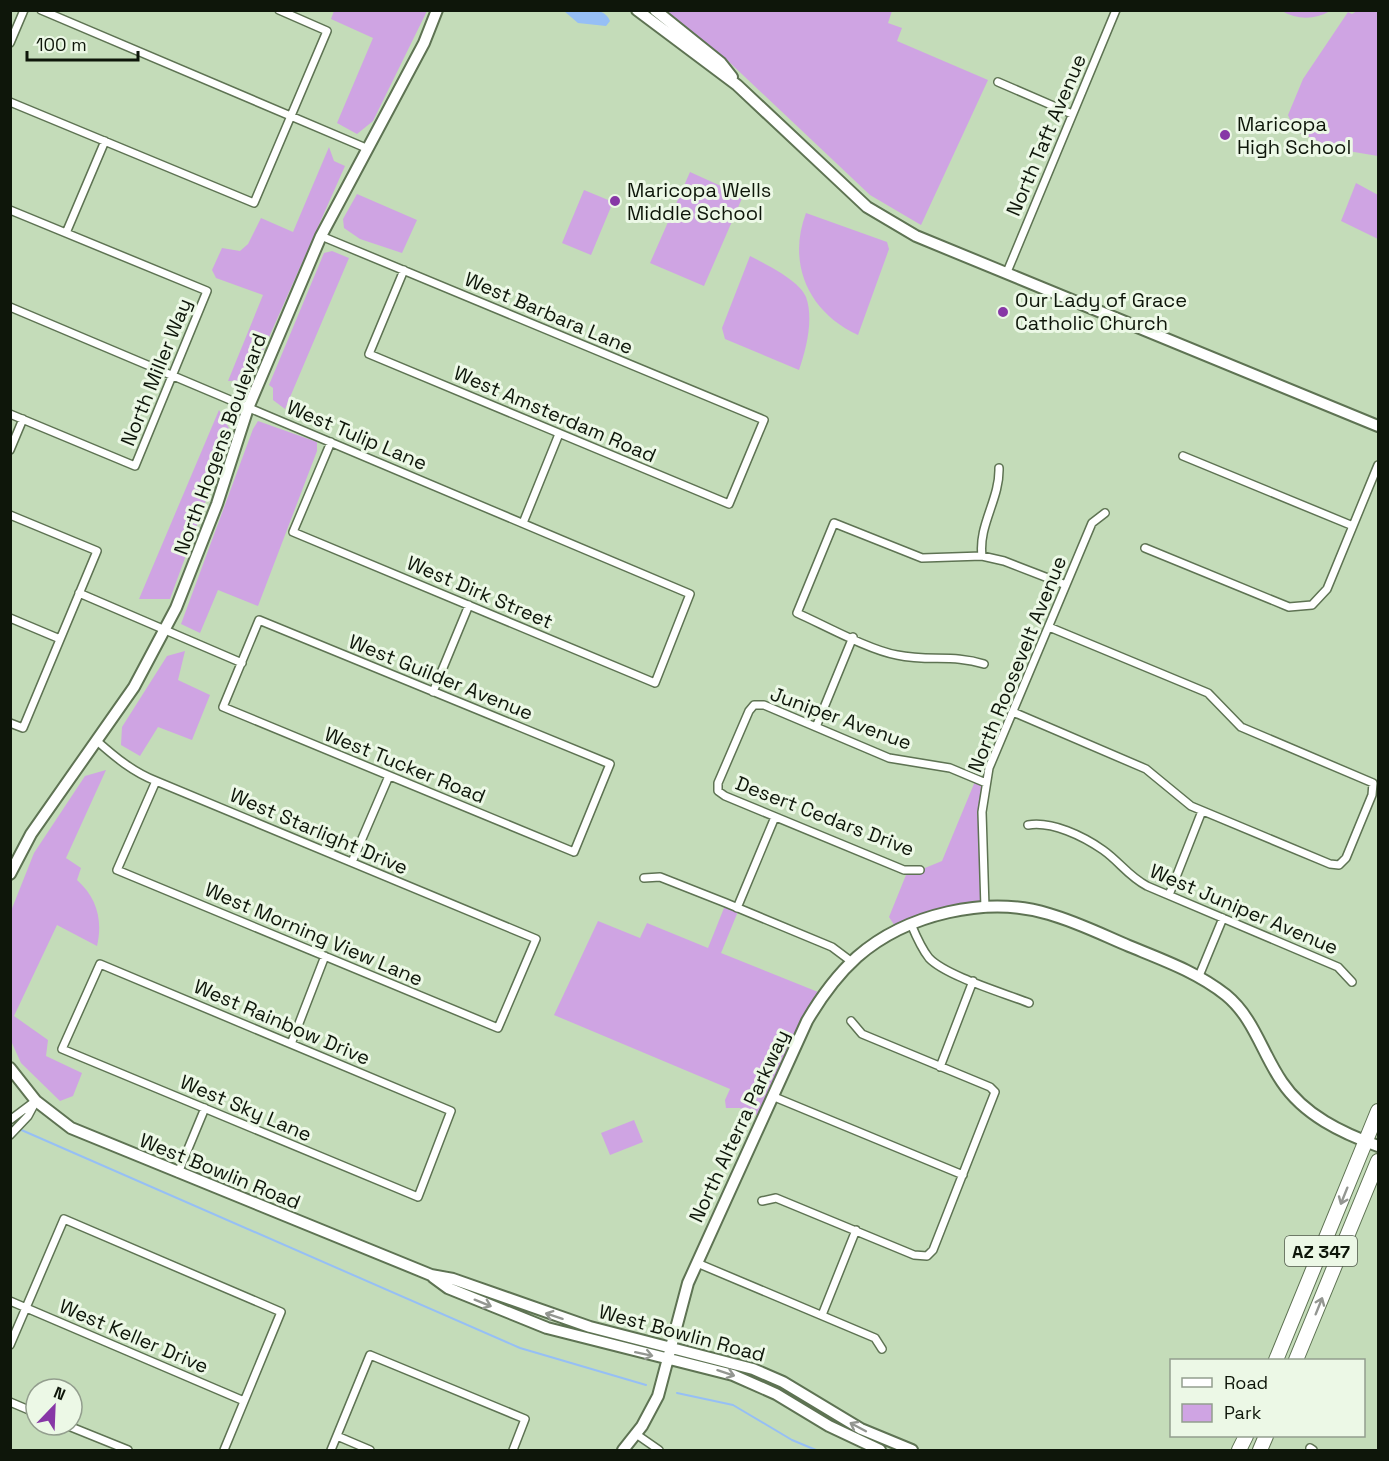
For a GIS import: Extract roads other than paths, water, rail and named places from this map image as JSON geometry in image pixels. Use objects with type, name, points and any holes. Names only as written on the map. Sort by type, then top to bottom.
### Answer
[{"type":"highway","name":"AZ 347","points":[[1276,1359],[1372,1144],[1378,1111]]},
{"type":"highway","name":"AZ 347","points":[[1296,1359],[1378,1161]]},
{"type":"street","points":[[10,43],[24,10]]},
{"type":"street","points":[[41,10],[366,148]]},
{"type":"street","points":[[10,102],[254,203],[327,31],[279,10]]},
{"type":"street","name":"North Hogens Boulevard","points":[[10,874],[31,834],[134,687],[164,630],[194,566],[248,408],[321,236],[424,43],[437,10]]},
{"type":"street","points":[[637,10],[737,85],[867,207],[916,236],[1378,426]]},
{"type":"street","points":[[655,10],[721,63],[737,85]]},
{"type":"street","name":"North Taft Avenue","points":[[1007,272],[1116,10]]},
{"type":"street","points":[[998,81],[1072,114]]},
{"type":"street","points":[[10,210],[66,233],[105,141]]},
{"type":"street","name":"North Miller Way","points":[[23,419],[135,466],[207,291],[66,233]]},
{"type":"street","name":"West Barbara Lane","points":[[321,236],[764,420],[729,504]]},
{"type":"street","name":"West Amsterdam Road","points":[[404,270],[369,354],[729,504]]},
{"type":"street","name":"West Tulip Lane","points":[[10,307],[690,594],[655,683]]},
{"type":"street","points":[[10,414],[23,419],[10,450]]},
{"type":"street","points":[[523,523],[560,434]]},
{"type":"street","name":"West Dirk Street","points":[[331,442],[293,532],[655,683]]},
{"type":"street","points":[[1183,456],[1353,526]]},
{"type":"street","points":[[1145,548],[1289,607],[1302,608],[1312,605],[1327,589],[1378,465]]},
{"type":"street","points":[[982,556],[982,534],[1000,485],[999,468]]},
{"type":"street","name":"North Roosevelt Avenue","points":[[986,908],[982,812],[986,783],[1013,712],[1092,523],[1105,513]]},
{"type":"street","points":[[10,515],[97,551],[23,728],[10,723]]},
{"type":"street","points":[[984,664],[963,657],[922,660],[893,655],[797,613],[834,523],[922,558],[982,556],[1004,561],[1066,585]]},
{"type":"street","points":[[79,593],[242,663]]},
{"type":"street","points":[[433,692],[469,605]]},
{"type":"street","points":[[10,618],[60,639]]},
{"type":"street","name":"West Guilder Avenue","points":[[242,663],[259,620],[610,764],[574,852]]},
{"type":"street","points":[[1013,712],[1146,769],[1191,806],[1339,865],[1346,858],[1355,837],[1372,795],[1373,783],[1241,727],[1208,693],[1049,627]]},
{"type":"street","points":[[816,727],[853,637]]},
{"type":"street","name":"West Tucker Road","points":[[242,663],[223,707],[574,852]]},
{"type":"street","name":"Juniper Avenue","points":[[718,791],[718,783],[754,705],[764,705],[889,758],[950,768],[986,783]]},
{"type":"street","name":"West Starlight Drive","points":[[97,741],[122,762],[156,781],[536,939],[498,1028]]},
{"type":"street","points":[[352,862],[389,776]]},
{"type":"street","name":"West Morning View Lane","points":[[156,781],[117,870],[498,1028]]},
{"type":"street","name":"Desert Cedars Drive","points":[[718,791],[725,796],[904,870],[920,870]]},
{"type":"street","points":[[1169,895],[1202,811]]},
{"type":"street","points":[[737,908],[775,817]]},
{"type":"street","name":"West Juniper Avenue","points":[[1028,825],[1041,823],[1089,841],[1105,851],[1129,876],[1338,967],[1352,982]]},
{"type":"street","points":[[644,878],[660,877],[832,946],[852,962]]},
{"type":"street","name":"North Alterra Parkway","points":[[623,1450],[636,1434],[658,1396],[688,1283],[815,1006],[852,962],[867,949],[911,924],[961,910],[1029,909],[1049,914],[1199,976],[1238,1007],[1252,1025],[1282,1083],[1301,1103],[1326,1123],[1372,1144]]},
{"type":"street","points":[[1199,976],[1223,918]]},
{"type":"street","points":[[911,924],[930,958],[943,969],[1029,1003]]},
{"type":"street","points":[[291,1044],[325,956]]},
{"type":"street","name":"West Rainbow Drive","points":[[62,1048],[100,964],[451,1111],[418,1197]]},
{"type":"street","points":[[940,1067],[974,981]]},
{"type":"street","points":[[762,1201],[776,1198],[914,1255],[927,1256],[933,1250],[994,1092],[990,1088],[862,1034],[851,1021]]},
{"type":"street","name":"West Sky Lane","points":[[62,1048],[418,1197]]},
{"type":"street","points":[[10,1068],[36,1101]]},
{"type":"street","points":[[772,1096],[963,1175]]},
{"type":"street","points":[[13,1118],[36,1101]]},
{"type":"street","points":[[10,1135],[23,1121],[36,1101]]},
{"type":"street","name":"West Bowlin Road","points":[[36,1101],[71,1128],[431,1275],[448,1288],[547,1328],[753,1369],[783,1382],[861,1429],[912,1450]]},
{"type":"street","points":[[178,1173],[205,1108]]},
{"type":"street","points":[[10,1345],[64,1219],[281,1312],[224,1450]]},
{"type":"street","points":[[822,1315],[856,1230]]},
{"type":"street","points":[[697,1263],[875,1338],[882,1348]]},
{"type":"street","name":"West Keller Drive","points":[[10,1301],[244,1401]]},
{"type":"street","name":"West Bowlin Road","points":[[670,1353],[740,1378],[776,1394],[829,1426],[880,1450]]},
{"type":"street","points":[[331,1450],[370,1355],[525,1419],[513,1450]]},
{"type":"street","points":[[10,1402],[24,1408]]},
{"type":"street","points":[[84,1432],[128,1450]]},
{"type":"street","points":[[636,1434],[659,1450]]},
{"type":"street","points":[[337,1436],[370,1450]]},
{"type":"water","points":[[564,11],[597,11],[607,16],[610,21],[606,26],[578,23]]},
{"type":"waterway","points":[[10,1125],[520,1348],[646,1385]]},
{"type":"waterway","points":[[677,1393],[733,1405],[792,1440],[816,1450]]},
{"type":"place","name":"Maricopa High School","points":[[1225,135]]},
{"type":"place","name":"Maricopa Wells Middle School","points":[[615,201]]},
{"type":"place","name":"Our Lady of Grace Catholic Church","points":[[1003,312]]}]
